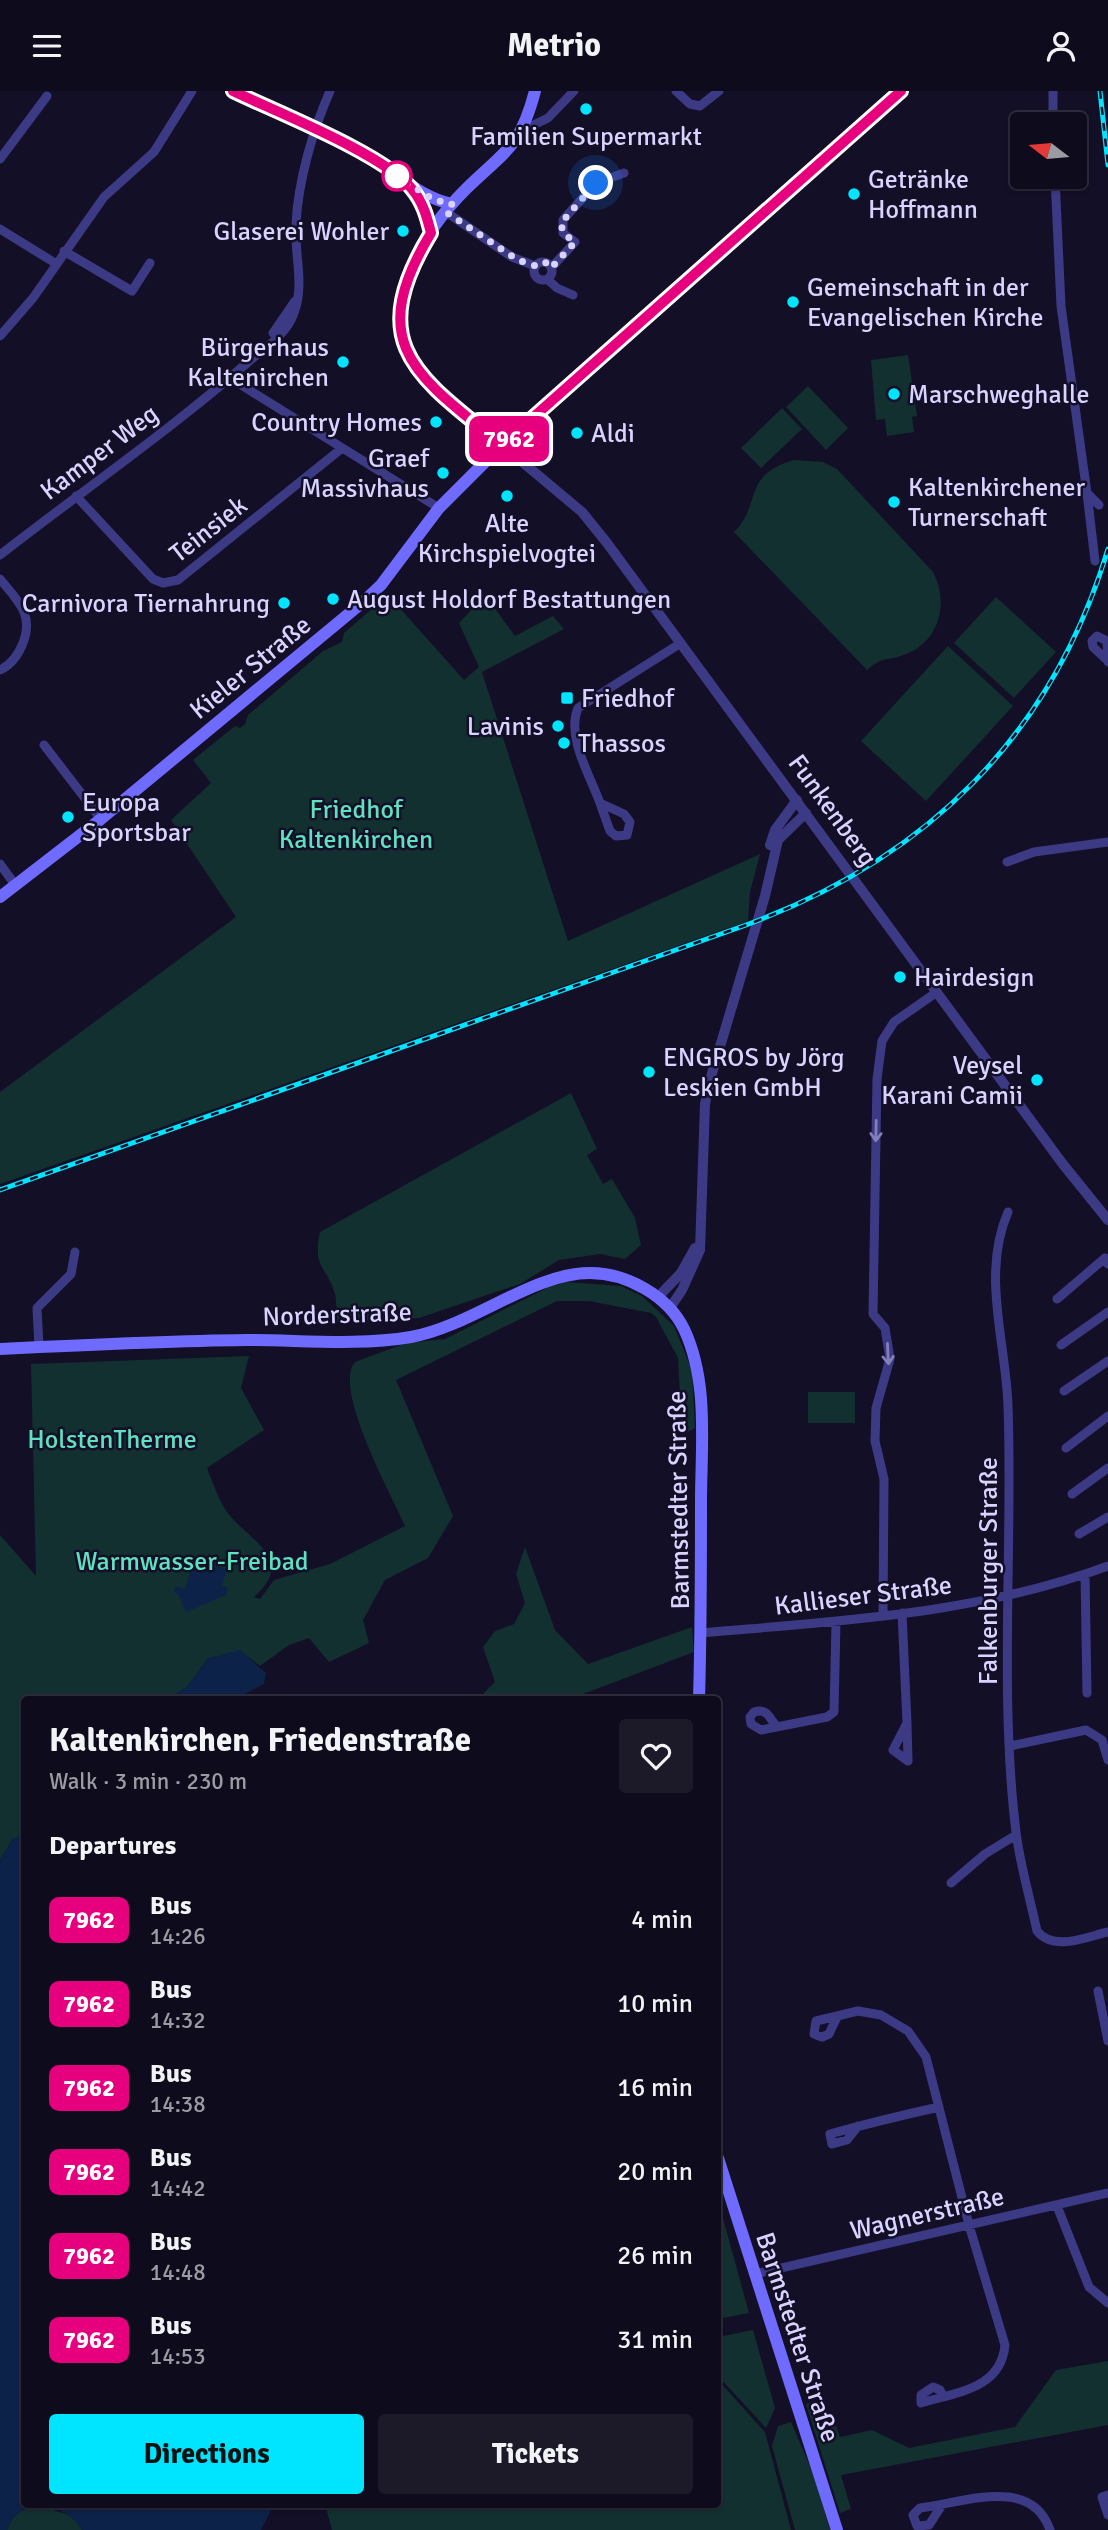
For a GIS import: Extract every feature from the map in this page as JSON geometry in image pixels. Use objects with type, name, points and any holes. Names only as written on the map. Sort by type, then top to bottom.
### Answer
[{"type":"main road","points":[[233,91],[374,160],[412,188],[449,208]]},
{"type":"main road","points":[[502,445],[427,381],[413,364],[403,344],[399,321],[401,298],[409,271],[449,208],[506,154],[523,130],[535,91]]},
{"type":"main road","name":"Kieler Straße","points":[[0,897],[101,819],[363,602],[381,585],[439,508],[502,445],[893,93]]},
{"type":"main road","points":[[412,188],[426,211],[431,233]]},
{"type":"main road","name":"Norderstraße","points":[[0,1349],[191,1341],[359,1342],[409,1337],[465,1321],[546,1281],[590,1272],[619,1277],[658,1297]]},
{"type":"main road","name":"Barmstedter Straße","points":[[658,1297],[670,1308],[684,1328],[699,1369],[699,1696]]},
{"type":"main road","name":"Barmstedter Straße","points":[[721,2167],[836,2530]]},
{"type":"street","points":[[0,335],[33,298],[55,263],[104,197],[154,152],[192,91]]},
{"type":"street","name":"Kamper Weg","points":[[0,555],[230,378],[285,328],[293,316],[299,281],[296,224],[314,129],[330,91]]},
{"type":"street","points":[[523,130],[548,118],[574,91]]},
{"type":"street","points":[[676,91],[690,104],[700,106],[719,91]]},
{"type":"street","points":[[1053,91],[1054,112]]},
{"type":"street","points":[[0,159],[47,96]]},
{"type":"street","points":[[548,279],[551,268],[575,242],[563,233],[563,220],[596,183],[624,173]]},
{"type":"street","points":[[1055,189],[1060,306],[1095,561]]},
{"type":"street","points":[[449,208],[512,257],[536,266],[544,262],[551,268]]},
{"type":"street","points":[[0,229],[55,263]]},
{"type":"street","points":[[64,251],[132,291],[150,263]]},
{"type":"street","points":[[536,266],[536,277],[548,279],[557,288],[573,295]]},
{"type":"street","name":"Kamper Weg","points":[[256,355],[296,299]]},
{"type":"street","points":[[230,378],[439,508]]},
{"type":"street","name":"Funkenberg","points":[[502,445],[582,512],[797,800],[1062,1163],[1108,1220]]},
{"type":"street","name":"Teinsiek","points":[[76,496],[153,579],[163,583],[178,580],[341,449]]},
{"type":"street","points":[[1087,493],[1099,505]]},
{"type":"street","points":[[0,579],[23,609],[27,622],[18,653],[9,666],[0,670]]},
{"type":"street","points":[[600,803],[575,736],[574,723],[578,708],[681,643]]},
{"type":"street","points":[[44,745],[101,819]]},
{"type":"street","points":[[670,1308],[695,1265],[701,1233],[708,1089],[765,896],[769,852],[775,830],[797,800]]},
{"type":"street","points":[[768,875],[778,840],[806,813]]},
{"type":"street","points":[[1007,862],[1034,852],[1108,842]]},
{"type":"street","points":[[0,864],[16,886]]},
{"type":"street","points":[[883,1616],[884,1479],[875,1441],[875,1419],[890,1359],[885,1328],[873,1314],[877,1079],[885,1033],[894,1022],[937,992]]},
{"type":"street","name":"Falkenburger Straße","points":[[1008,1212],[998,1233],[995,1272],[1008,1407],[1010,1746],[1016,1835],[1037,1931],[1042,1938],[1058,1943],[1108,1932]]},
{"type":"street","points":[[658,1297],[681,1273],[701,1233]]},
{"type":"street","points":[[39,1347],[37,1308],[71,1274],[75,1252]]},
{"type":"street","points":[[1056,1299],[1105,1258],[1108,1264]]},
{"type":"street","points":[[1061,1345],[1108,1312]]},
{"type":"street","points":[[1064,1391],[1108,1361]]},
{"type":"street","points":[[1066,1448],[1108,1416]]},
{"type":"street","points":[[1072,1495],[1108,1468]]},
{"type":"street","points":[[1079,1534],[1108,1517]]},
{"type":"street","name":"Kallieser Straße","points":[[701,1633],[835,1622],[1010,1596],[1108,1566]]},
{"type":"street","points":[[1085,1574],[1087,1693]]},
{"type":"street","points":[[902,1613],[907,1723]]},
{"type":"street","points":[[777,1727],[827,1717],[834,1712],[835,1622]]},
{"type":"street","points":[[1010,1746],[1086,1730],[1102,1740],[1108,1760]]},
{"type":"street","points":[[951,1883],[985,1854],[1016,1835]]},
{"type":"street","points":[[1098,1991],[1108,2041]]},
{"type":"street","points":[[837,2017],[858,2011],[874,2013],[892,2020],[908,2031],[926,2057],[1005,2345],[1004,2357],[988,2381],[943,2396]]},
{"type":"street","points":[[858,2126],[939,2107]]},
{"type":"street","name":"Wagnerstraße","points":[[755,2274],[1108,2193]]},
{"type":"street","points":[[1057,2206],[1089,2287],[1108,2303]]},
{"type":"street","points":[[1108,2495],[1102,2497],[1108,2515]]},
{"type":"street","points":[[942,2505],[1004,2496],[1019,2497],[1042,2512],[1050,2530]]},
{"type":"green space","name":"Marschweghalle","points":[[908,355],[917,416],[912,417],[914,432],[887,436],[885,419],[876,420],[871,360]]},
{"type":"green space","points":[[808,386],[848,428],[826,450],[786,407]]},
{"type":"green space","points":[[782,408],[802,429],[761,468],[741,448]]},
{"type":"green space","points":[[794,460],[823,462],[837,469],[933,572],[940,596],[938,619],[934,630],[918,648],[882,660],[867,670],[734,532],[748,511],[759,482],[777,466]]},
{"type":"green space","name":"Friedhof Kaltenkirchen","points":[[388,595],[464,680],[479,667],[459,623],[485,595],[515,636],[553,616],[564,629],[482,672],[568,941],[760,854],[750,892],[748,921],[0,1184],[0,1092],[236,917],[171,820],[211,783],[193,760],[235,726],[240,728],[245,724],[248,715],[323,651],[342,642],[344,633]]},
{"type":"green space","points":[[996,597],[1056,652],[1014,698],[954,643]]},
{"type":"green space","points":[[948,646],[1013,706],[926,801],[861,741]]},
{"type":"green space","points":[[571,1093],[597,1149],[587,1155],[603,1184],[612,1179],[635,1218],[641,1245],[625,1259],[600,1254],[559,1260],[520,1284],[419,1318],[337,1322],[335,1294],[319,1260],[320,1232]]},
{"type":"green space","points":[[567,1282],[621,1286],[642,1296],[674,1326],[692,1370],[695,1428],[682,1435],[678,1358],[656,1317],[651,1313],[589,1301],[557,1301],[396,1380],[453,1516],[428,1558],[385,1580],[363,1620],[369,1643],[329,1662],[309,1638],[289,1645],[260,1666],[247,1656],[208,1658],[188,1686],[173,1696],[21,1696],[21,1836],[13,1839],[0,1860],[0,1535],[36,1576],[31,1364],[249,1356],[241,1388],[264,1430],[207,1468],[228,1513],[267,1553],[271,1573],[266,1584],[254,1597],[260,1599],[274,1580],[330,1564],[405,1526],[377,1468],[357,1417],[351,1394],[350,1375],[355,1362],[406,1343],[445,1339],[547,1288]]},
{"type":"green space","points":[[808,1392],[855,1392],[855,1423],[808,1423]]},
{"type":"green space","points":[[525,1547],[555,1630],[588,1664],[692,1627],[694,1652],[578,1696],[481,1696],[495,1682],[483,1647],[495,1631],[514,1624],[525,1603],[516,1574]]},
{"type":"green space","points":[[721,2211],[749,2313],[721,2318]]},
{"type":"green space","points":[[753,2330],[775,2408],[766,2428],[721,2379],[721,2336]]},
{"type":"green space","points":[[1108,2361],[1108,2425],[841,2475],[851,2509],[840,2513],[806,2404],[817,2401],[822,2414],[831,2412],[840,2437],[872,2430],[909,2448],[1015,2427],[1056,2370]]},
{"type":"green space","points":[[721,2383],[765,2432],[791,2530],[332,2530],[326,2508],[721,2508]]},
{"type":"green space","points":[[791,2422],[813,2473],[830,2530],[795,2530],[772,2446],[778,2426]]},
{"type":"green space","points":[[28,2508],[46,2508],[73,2516],[82,2530],[7,2530],[19,2513]]},
{"type":"water","points":[[194,1560],[227,1569],[222,1586],[228,1588],[226,1595],[186,1612],[178,1594],[174,1592],[175,1586],[185,1589]]},
{"type":"water","points":[[240,1650],[266,1673],[264,1684],[241,1696],[173,1696],[188,1686],[208,1658]]},
{"type":"water","points":[[21,1836],[21,2508],[30,2508],[13,2519],[7,2530],[0,2530],[0,1860],[13,1839]]},
{"type":"water","points":[[50,2508],[272,2508],[261,2530],[82,2530],[75,2521]]},
{"type":"railway","points":[[1100,91],[1108,165]]},
{"type":"railway","points":[[0,1190],[746,925],[811,898],[871,865],[925,826],[973,782],[1016,733],[1053,677],[1084,616],[1108,549]]},
{"type":"bus line","name":"7962","points":[[233,91],[374,160],[412,188],[426,211],[431,233],[414,261],[404,285],[399,321],[403,344],[419,373],[441,395],[502,445],[901,91]]},
{"type":"place","name":"Familien Supermarkt","points":[[586,109]]},
{"type":"place","name":"Getränke Hoffmann","points":[[854,194]]},
{"type":"place","name":"Glaserei Wohler","points":[[403,231]]},
{"type":"place","name":"Gemeinschaft in der Evangelischen Kirche","points":[[793,302]]},
{"type":"place","name":"Bürgerhaus Kaltenirchen","points":[[343,362]]},
{"type":"place","name":"Marschweghalle","points":[[894,394]]},
{"type":"place","name":"Country Homes","points":[[436,422]]},
{"type":"place","name":"Aldi","points":[[577,433]]},
{"type":"place","name":"Graef Massivhaus","points":[[443,473]]},
{"type":"place","name":"Alte Kirchspielvogtei","points":[[507,496]]},
{"type":"place","name":"Kaltenkirchener Turnerschaft","points":[[894,502]]},
{"type":"place","name":"August Holdorf Bestattungen","points":[[333,599]]},
{"type":"place","name":"Carnivora Tiernahrung","points":[[284,603]]},
{"type":"place","name":"Friedhof","points":[[567,698]]},
{"type":"place","name":"Lavinis","points":[[558,726]]},
{"type":"place","name":"Thassos","points":[[564,743]]},
{"type":"place","name":"Europa Sportsbar","points":[[68,817]]},
{"type":"place","name":"Hairdesign","points":[[900,977]]},
{"type":"place","name":"ENGROS by Jörg Leskien GmbH","points":[[649,1072]]},
{"type":"place","name":"Veysel Karani Camii","points":[[1037,1080]]},
{"type":"route","points":[[397,176],[434,200],[452,204],[446,212],[512,257],[536,266],[545,262],[551,268],[575,242],[563,233],[561,223],[596,183]]},
{"type":"park label","name":"HolstenTherme","points":[[112,1439]]},
{"type":"park label","name":"Warmwasser-Freibad","points":[[192,1561]]}]
